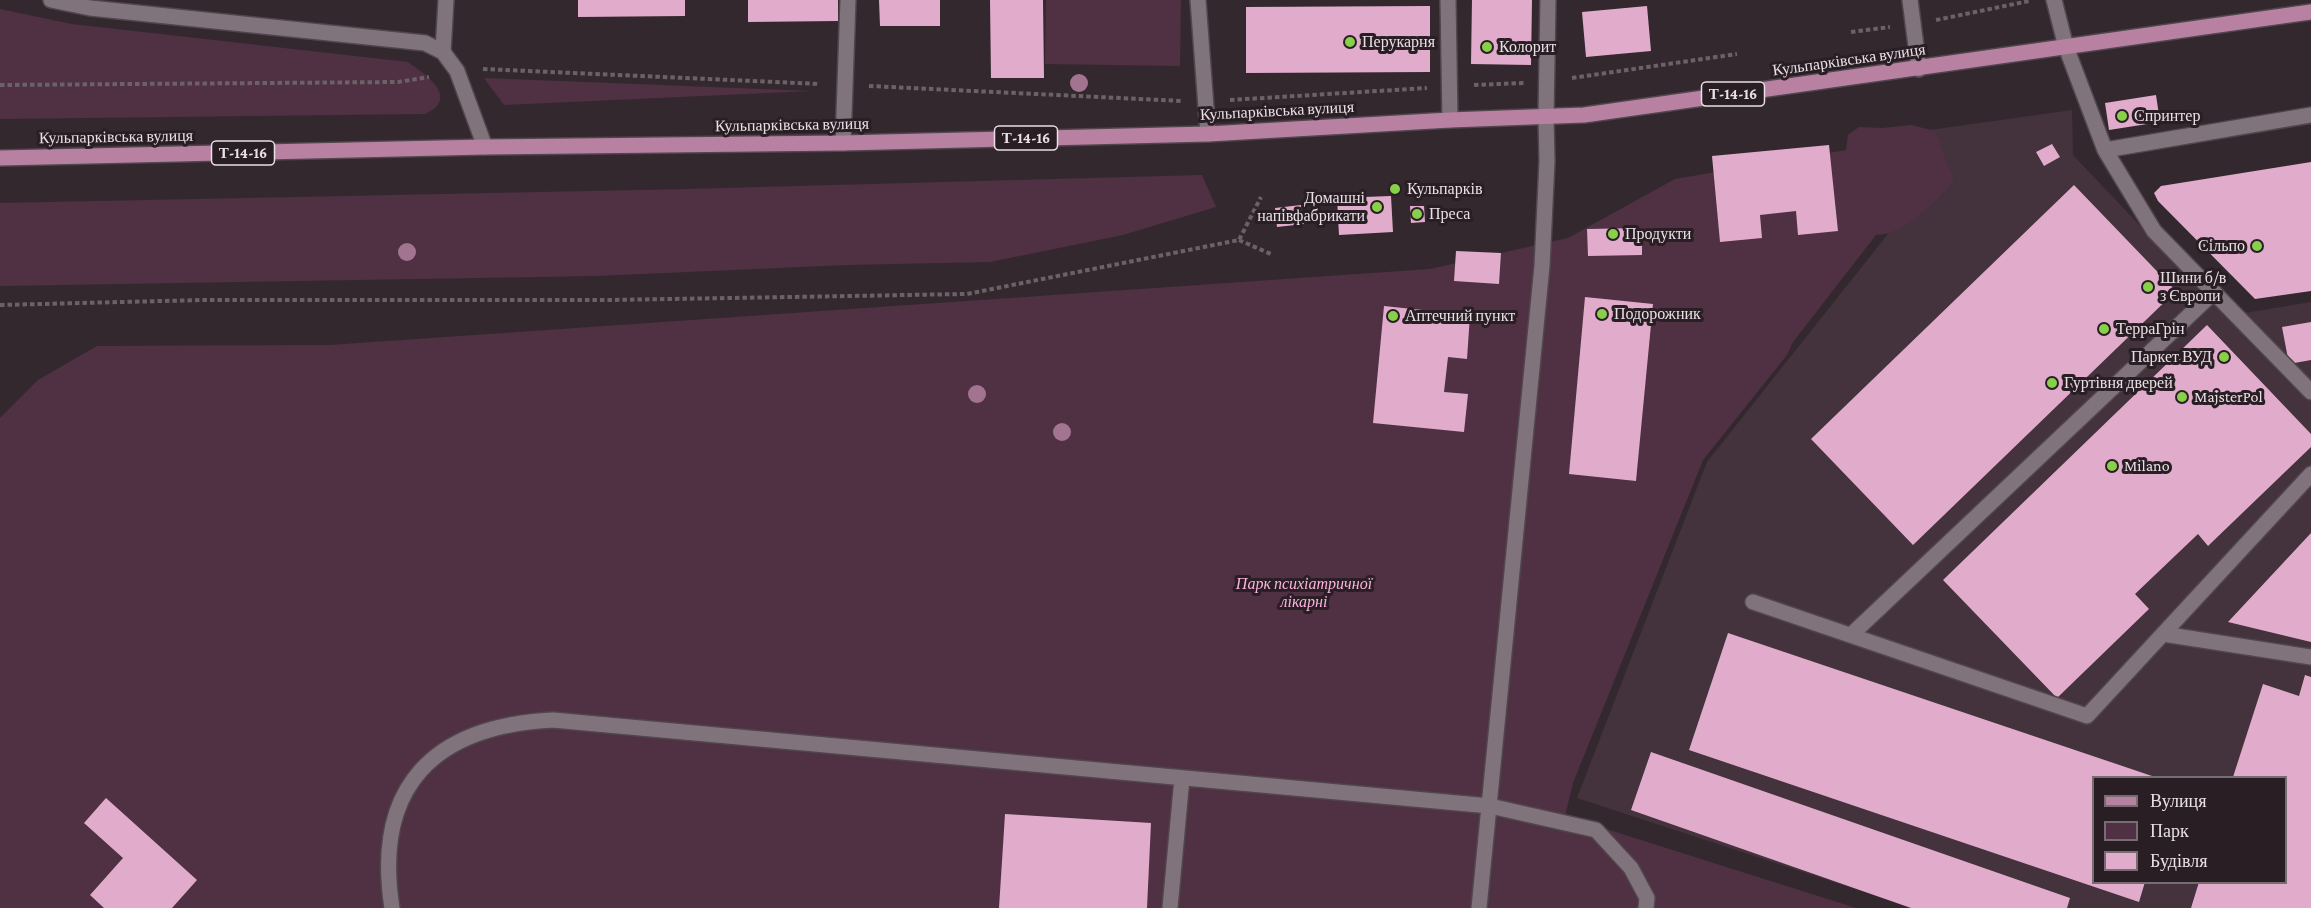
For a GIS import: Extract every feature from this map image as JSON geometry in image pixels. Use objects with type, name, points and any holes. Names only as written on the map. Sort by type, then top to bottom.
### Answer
[{"type":"main road","name":"Кульпарківська вулиця","points":[[0,158],[1208,134],[1584,115],[2311,12]]},
{"type":"street","points":[[51,0],[90,8],[425,43],[443,52],[458,71],[485,147]]},
{"type":"street","points":[[443,52],[446,0]]},
{"type":"street","points":[[843,143],[848,0]]},
{"type":"street","points":[[1198,0],[1208,134]]},
{"type":"street","points":[[1448,0],[1450,120]]},
{"type":"street","points":[[1479,908],[1542,266],[1547,161],[1548,0]]},
{"type":"street","points":[[1910,0],[1919,69]]},
{"type":"street","points":[[2054,0],[2066,47],[2105,150],[2154,231],[2311,393]]},
{"type":"street","points":[[2105,150],[2311,115]]},
{"type":"street","points":[[1851,635],[2214,292]]},
{"type":"street","points":[[1753,602],[2087,716],[2311,474]]},
{"type":"street","points":[[2163,634],[2311,657]]},
{"type":"street","points":[[392,908],[388,870],[391,835],[399,804],[409,785],[422,768],[438,754],[464,739],[493,728],[523,722],[553,720],[1490,806],[1596,830],[1631,868],[1647,898],[1646,908]]},
{"type":"street","points":[[1170,908],[1182,778]]},
{"type":"path","points":[[1851,32],[1914,24],[2032,0]]},
{"type":"path","points":[[1564,79],[1737,54]]},
{"type":"path","points":[[0,85],[398,82],[429,77]]},
{"type":"path","points":[[1468,85],[1526,82]]},
{"type":"path","points":[[1224,101],[1435,87]]},
{"type":"path","points":[[1239,240],[1261,196]]},
{"type":"path","points":[[0,305],[203,300],[609,300],[967,294],[1239,240],[1273,255]]},
{"type":"shaded area","points":[[2072,110],[2073,155],[2226,316],[2311,302],[2311,908],[1913,908],[1577,798],[1707,462],[1918,196],[1908,133]]},
{"type":"green space","points":[[1046,0],[1181,0],[1180,66],[1045,64]]},
{"type":"green space","points":[[0,9],[72,24],[408,62],[436,86],[440,94],[440,101],[435,108],[425,114],[0,119]]},
{"type":"green space","points":[[484,78],[812,91],[504,105]]},
{"type":"green space","name":"Парк психіатричної лікарні","points":[[1911,125],[1935,131],[1954,181],[1929,207],[1909,223],[1887,234],[1876,235],[1793,342],[1787,355],[1703,460],[1573,783],[1565,816],[1856,908],[0,908],[0,418],[38,380],[97,346],[330,345],[1430,269],[1568,238],[1675,179],[1846,150],[1848,135],[1859,127],[1882,128]]},
{"type":"green space","points":[[1202,175],[1216,207],[1123,235],[990,262],[847,265],[596,276],[0,286],[0,203],[688,189]]},
{"type":"building","points":[[578,0],[685,0],[685,16],[578,17]]},
{"type":"building","points":[[748,0],[838,0],[838,21],[748,22]]},
{"type":"building","points":[[879,0],[940,0],[940,26],[880,26]]},
{"type":"building","points":[[990,0],[1043,0],[1044,78],[991,78]]},
{"type":"building","points":[[1472,0],[1532,0],[1531,65],[1471,64]]},
{"type":"building","points":[[1430,6],[1430,72],[1246,73],[1246,7]]},
{"type":"building","points":[[1647,6],[1651,51],[1586,57],[1582,12]]},
{"type":"building","points":[[2156,95],[2160,122],[2109,130],[2105,103]]},
{"type":"building","points":[[2052,144],[2060,157],[2044,166],[2036,152]]},
{"type":"building","points":[[1829,145],[1838,231],[1798,235],[1796,211],[1760,215],[1762,238],[1720,242],[1712,156]]},
{"type":"building","name":"Сільпо","points":[[2311,162],[2311,291],[2255,299],[2158,201],[2154,193],[2161,186]]},
{"type":"building","points":[[2074,185],[2176,291],[1913,545],[1811,439]]},
{"type":"building","points":[[1391,196],[1393,232],[1339,235],[1337,198]]},
{"type":"building","points":[[1301,205],[1304,224],[1277,227],[1275,208]]},
{"type":"building","name":"Преса","points":[[1410,206],[1424,206],[1425,222],[1411,223]]},
{"type":"building","points":[[1642,228],[1642,255],[1588,256],[1587,229]]},
{"type":"building","points":[[1456,251],[1501,253],[1499,284],[1454,281]]},
{"type":"building","points":[[1585,297],[1653,304],[1636,481],[1569,474]]},
{"type":"building","points":[[1384,306],[1470,315],[1467,359],[1448,357],[1444,392],[1468,394],[1464,432],[1373,423]]},
{"type":"building","points":[[2311,322],[2311,360],[2289,364],[2282,327]]},
{"type":"building","points":[[2207,325],[2311,434],[2311,447],[2208,546],[2198,534],[2135,594],[2149,609],[2057,698],[1943,580]]},
{"type":"building","points":[[2311,533],[2311,642],[2228,622]]},
{"type":"building","points":[[1728,633],[2152,776],[2092,776],[2092,884],[2144,884],[2139,902],[1689,750]]},
{"type":"building","points":[[2305,675],[2311,677],[2311,908],[2191,908],[2198,884],[2287,884],[2287,776],[2233,776],[2263,684],[2299,696]]},
{"type":"building","points":[[1651,752],[2070,898],[2067,908],[1911,908],[1631,810]]},
{"type":"building","points":[[106,798],[197,880],[172,908],[104,908],[90,895],[123,858],[84,823]]},
{"type":"building","points":[[1005,814],[1151,823],[1147,908],[999,908]]},
{"type":"place","name":"Перукарня","points":[[1350,42]]},
{"type":"place","name":"Колорит","points":[[1487,47]]},
{"type":"place","name":"Спринтер","points":[[2122,116]]},
{"type":"place","name":"Кульпарків","points":[[1395,189]]},
{"type":"place","name":"Домашні напівфабрикати","points":[[1377,207]]},
{"type":"place","name":"Преса","points":[[1417,214]]},
{"type":"place","name":"Продукти","points":[[1613,234]]},
{"type":"place","name":"Сільпо","points":[[2257,246]]},
{"type":"place","name":"Шини б/в з Європи","points":[[2148,287]]},
{"type":"place","name":"Подорожник","points":[[1602,314]]},
{"type":"place","name":"Аптечний пункт","points":[[1393,316]]},
{"type":"place","name":"ТерраГрін","points":[[2104,329]]},
{"type":"place","name":"Паркет ВУД","points":[[2224,357]]},
{"type":"place","name":"Гуртівня дверей","points":[[2052,383]]},
{"type":"place","name":"MajsterPol","points":[[2182,397]]},
{"type":"place","name":"Milano","points":[[2112,466]]}]
